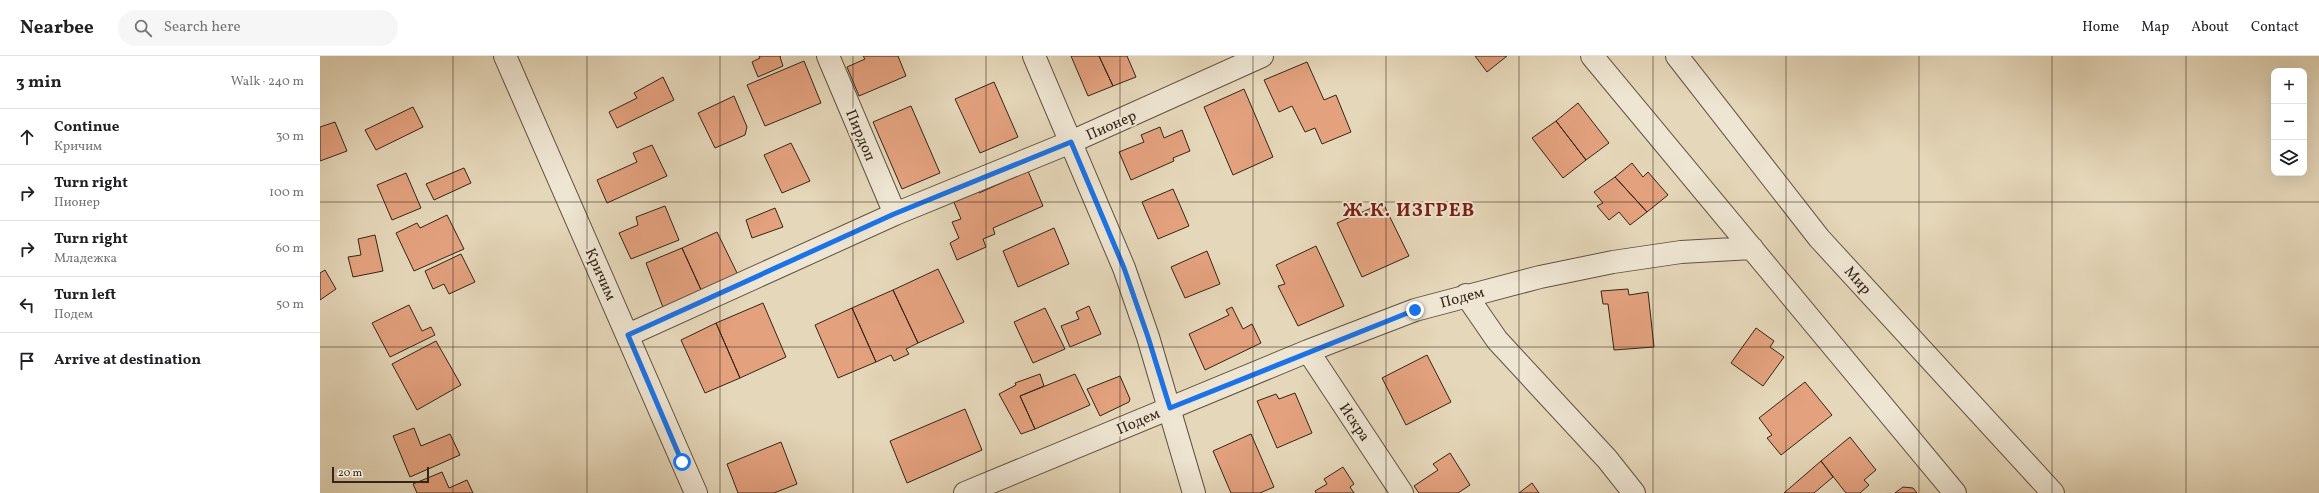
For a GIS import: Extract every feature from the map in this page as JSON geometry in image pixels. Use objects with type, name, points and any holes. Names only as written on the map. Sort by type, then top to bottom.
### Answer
[{"type":"street","name":"Кричим","points":[[505,56],[696,493]]},
{"type":"street","name":"Пирдоп","points":[[828,56],[894,214]]},
{"type":"street","points":[[1034,56],[1124,268],[1148,337],[1194,493]]},
{"type":"street","name":"Пионер","points":[[628,335],[894,214],[1071,142],[1262,56]]},
{"type":"street","points":[[1592,56],[1955,493]]},
{"type":"street","name":"Мир","points":[[1677,56],[1820,238],[2053,493]]},
{"type":"street","name":"Подем","points":[[965,493],[1308,351],[1415,310],[1466,295],[1540,277],[1613,262],[1681,252],[1752,248]]},
{"type":"street","points":[[1466,295],[1497,340],[1607,459],[1634,493]]},
{"type":"street","name":"Искра","points":[[1308,351],[1402,493]]},
{"type":"building","points":[[759,56],[781,56],[783,66],[758,77],[752,62],[760,58]]},
{"type":"building","points":[[863,56],[898,56],[906,76],[859,96],[847,67],[865,59]]},
{"type":"building","points":[[1071,56],[1099,56],[1113,86],[1088,96]]},
{"type":"building","points":[[1099,56],[1127,56],[1136,77],[1113,86]]},
{"type":"building","points":[[1475,56],[1507,56],[1487,72]]},
{"type":"building","points":[[804,61],[821,103],[765,126],[747,85]]},
{"type":"building","points":[[1307,62],[1324,100],[1336,95],[1351,132],[1322,144],[1315,128],[1305,132],[1292,106],[1279,112],[1264,80]]},
{"type":"building","points":[[663,77],[674,100],[617,128],[609,112],[637,98],[634,93]]},
{"type":"building","points":[[994,82],[1018,137],[980,153],[955,99]]},
{"type":"building","points":[[1244,89],[1273,157],[1233,175],[1204,107]]},
{"type":"building","points":[[734,96],[747,127],[745,135],[715,148],[698,113]]},
{"type":"building","points":[[1578,103],[1609,143],[1586,160],[1556,121]]},
{"type":"building","points":[[911,106],[940,173],[902,189],[873,122]]},
{"type":"building","points":[[413,107],[423,127],[376,150],[365,130]]},
{"type":"building","points":[[1556,121],[1586,160],[1563,178],[1532,138]]},
{"type":"building","points":[[335,122],[347,151],[320,161],[320,127]]},
{"type":"building","points":[[1160,127],[1164,138],[1182,130],[1190,151],[1173,158],[1174,161],[1131,180],[1119,152],[1144,142],[1141,135]]},
{"type":"building","points":[[791,143],[810,181],[782,193],[764,155]]},
{"type":"building","points":[[652,145],[667,176],[607,203],[597,180],[637,162],[633,153]]},
{"type":"building","points":[[1632,163],[1643,177],[1648,172],[1668,195],[1647,212],[1615,177]]},
{"type":"building","points":[[464,168],[471,183],[434,200],[426,184]]},
{"type":"building","points":[[1028,171],[1043,206],[993,228],[995,234],[983,239],[986,247],[957,260],[950,243],[959,238],[952,222],[961,219],[953,200],[978,191],[979,193]]},
{"type":"building","points":[[406,173],[421,208],[392,220],[377,185]]},
{"type":"building","points":[[1615,177],[1647,212],[1630,225],[1619,212],[1609,220],[1597,206],[1603,203],[1594,192]]},
{"type":"building","points":[[1173,189],[1189,226],[1158,239],[1142,202]]},
{"type":"building","points":[[1383,203],[1409,256],[1362,277],[1337,223]]},
{"type":"building","points":[[665,206],[679,240],[631,259],[619,233],[638,225],[636,217]]},
{"type":"building","points":[[775,208],[783,227],[752,238],[746,220]]},
{"type":"building","points":[[447,215],[464,249],[414,271],[396,233],[417,223],[420,228]]},
{"type":"building","points":[[1054,228],[1069,264],[1018,287],[1003,251]]},
{"type":"building","points":[[717,232],[739,277],[702,292],[682,248]]},
{"type":"building","points":[[375,235],[383,271],[353,277],[348,257],[361,255],[358,239]]},
{"type":"building","points":[[1316,246],[1344,306],[1298,326],[1278,286],[1285,284],[1276,265]]},
{"type":"building","points":[[682,248],[702,292],[664,310],[646,263]]},
{"type":"building","points":[[1207,251],[1220,284],[1185,298],[1171,267]]},
{"type":"building","points":[[461,254],[475,282],[449,294],[444,284],[433,289],[425,271]]},
{"type":"building","points":[[938,269],[964,322],[918,343],[893,290]]},
{"type":"building","points":[[325,270],[336,289],[320,300],[320,273]]},
{"type":"building","points":[[1628,289],[1629,295],[1648,292],[1654,347],[1614,350],[1608,304],[1603,304],[1601,291]]},
{"type":"building","points":[[893,290],[918,343],[906,349],[909,354],[894,361],[891,355],[876,362],[852,308]]},
{"type":"building","points":[[763,303],[786,357],[740,378],[716,323]]},
{"type":"building","points":[[409,305],[422,331],[431,327],[435,335],[390,357],[372,323]]},
{"type":"building","points":[[1089,306],[1101,334],[1070,347],[1061,326],[1079,319],[1076,312]]},
{"type":"building","points":[[1232,307],[1243,329],[1252,324],[1261,343],[1205,370],[1189,334],[1229,315],[1226,310]]},
{"type":"building","points":[[852,308],[876,362],[838,378],[815,325]]},
{"type":"building","points":[[1045,308],[1065,349],[1033,363],[1014,322]]},
{"type":"building","points":[[716,323],[740,378],[705,393],[681,340]]},
{"type":"building","points":[[1756,328],[1774,341],[1770,347],[1784,357],[1763,386],[1731,363]]},
{"type":"building","points":[[436,341],[461,385],[417,410],[392,364]]},
{"type":"building","points":[[1427,355],[1451,402],[1406,425],[1382,378]]},
{"type":"building","points":[[1040,374],[1044,386],[1020,396],[1035,429],[1021,434],[999,394],[1016,385],[1015,383]]},
{"type":"building","points":[[1075,374],[1090,405],[1035,429],[1020,396]]},
{"type":"building","points":[[1120,376],[1130,399],[1129,402],[1100,416],[1087,389]]},
{"type":"building","points":[[1805,382],[1832,415],[1781,455],[1767,438],[1772,435],[1759,418]]},
{"type":"building","points":[[1295,393],[1312,433],[1277,448],[1257,401],[1276,394],[1279,399]]},
{"type":"building","points":[[965,409],[982,450],[907,483],[890,441]]},
{"type":"building","points":[[414,428],[421,446],[450,434],[460,455],[410,477],[393,436]]},
{"type":"building","points":[[1251,434],[1274,487],[1260,493],[1231,493],[1213,451]]},
{"type":"building","points":[[1850,437],[1876,470],[1864,480],[1869,485],[1860,493],[1846,493],[1821,461]]},
{"type":"building","points":[[781,442],[797,484],[774,493],[738,493],[727,464]]},
{"type":"building","points":[[1450,453],[1470,485],[1458,493],[1419,493],[1414,486],[1438,470],[1433,464]]},
{"type":"building","points":[[1821,461],[1833,477],[1814,493],[1784,493]]},
{"type":"building","points":[[1343,467],[1354,484],[1350,487],[1354,493],[1316,493],[1315,491],[1327,484],[1324,479]]},
{"type":"building","points":[[442,472],[449,488],[467,480],[473,493],[417,493],[413,484]]},
{"type":"building","points":[[1532,483],[1539,493],[1519,493]]},
{"type":"building","points":[[1903,487],[1913,488],[1917,493],[1895,493]]},
{"type":"district","name":"Ж.К. ИЗГРЕВ","points":[[1409,209]]},
{"type":"route","points":[[682,462],[628,335],[894,214],[1071,142],[1124,268],[1148,337],[1170,408],[1308,351],[1415,310]]}]
